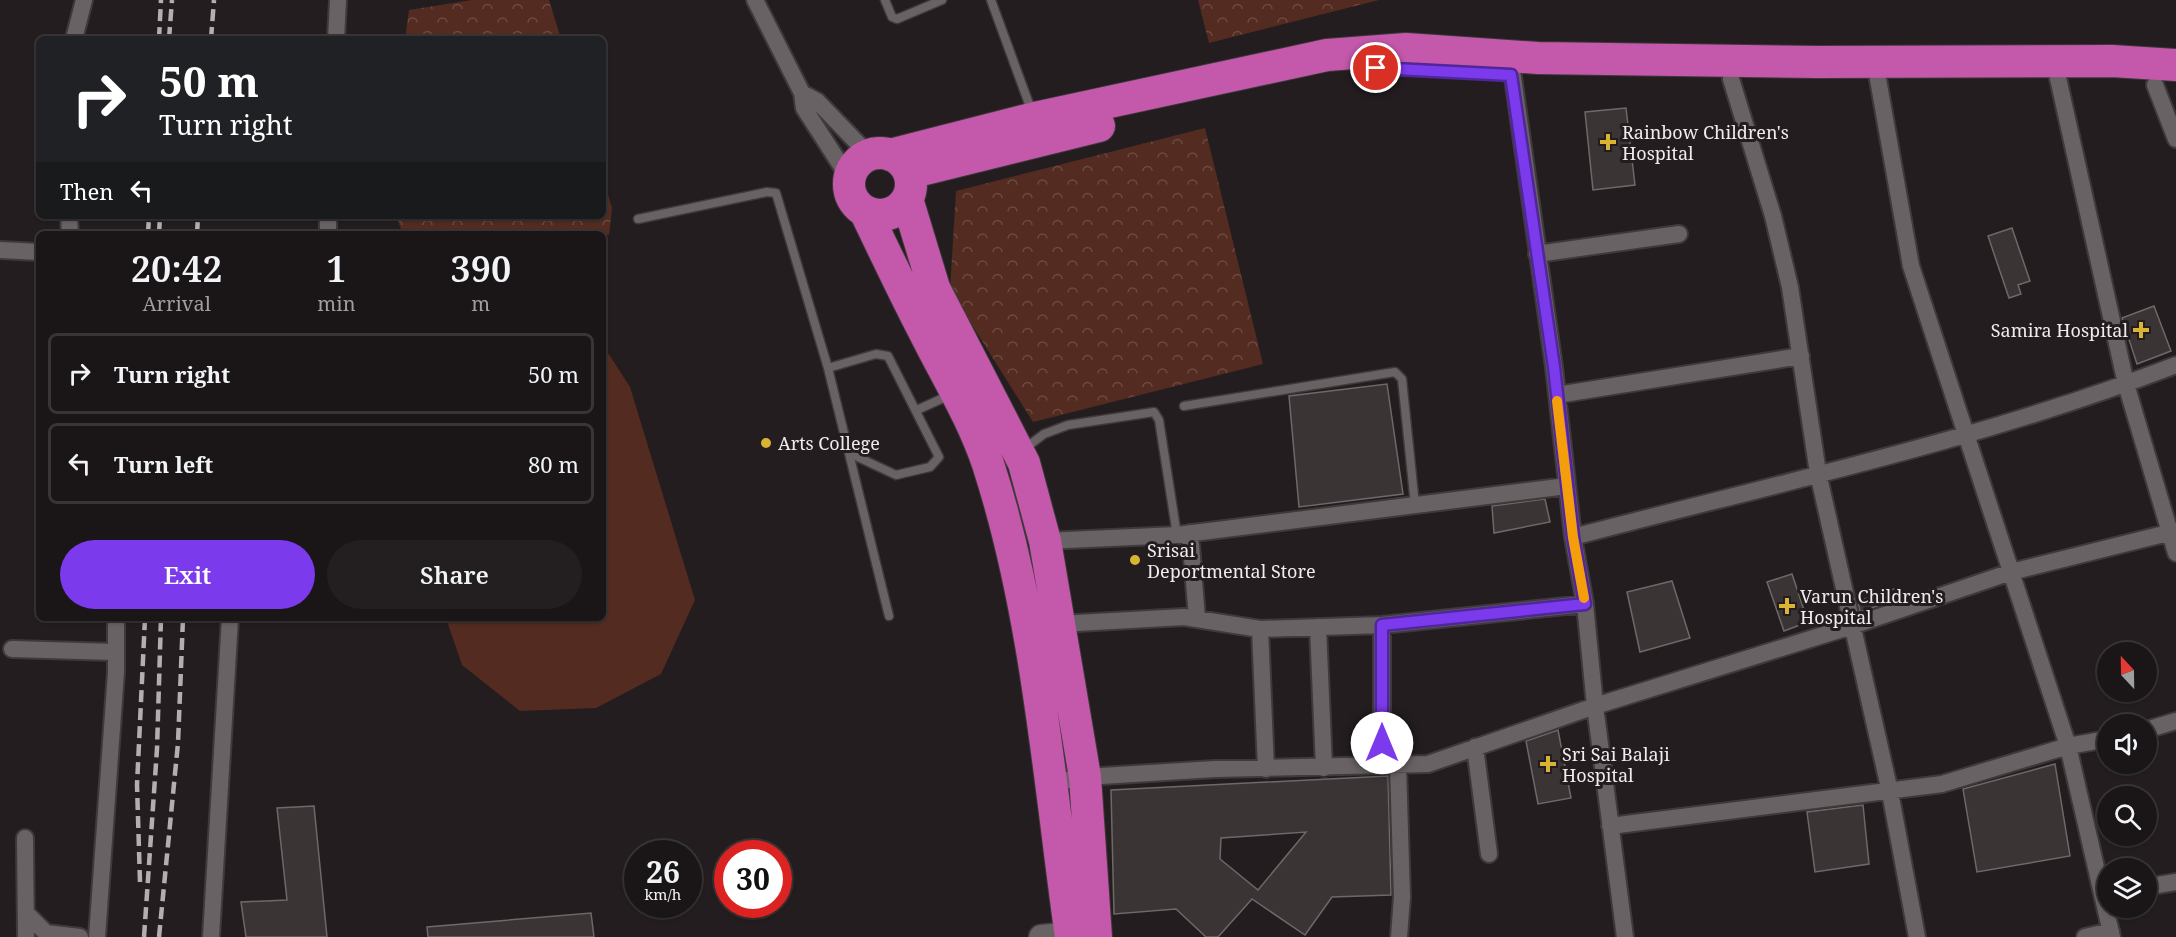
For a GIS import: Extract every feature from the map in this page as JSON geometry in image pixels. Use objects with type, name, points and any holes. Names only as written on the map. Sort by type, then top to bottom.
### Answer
[{"type":"highway","points":[[969,386],[926,336],[865,211],[852,197],[885,172],[1035,118],[1339,53],[1406,49],[1511,65],[1731,79],[2169,79]]},
{"type":"highway","points":[[885,172],[1141,115],[1350,72],[1403,68],[1511,65],[2112,61],[2169,79]]},
{"type":"highway","points":[[865,211],[874,215],[893,212],[885,172]]},
{"type":"highway","points":[[885,172],[934,288],[969,386],[1045,541],[1085,777],[1069,936]]},
{"type":"highway","points":[[1003,457],[1011,540],[1048,753],[1069,936]]},
{"type":"street","points":[[75,36],[84,0]]},
{"type":"street","points":[[336,36],[338,0]]},
{"type":"street","points":[[755,0],[802,93],[804,108],[885,172]]},
{"type":"street","points":[[1511,65],[1557,395],[1573,537],[1585,604],[1595,706],[1625,937]]},
{"type":"street","points":[[2058,78],[2126,384],[2173,531],[2176,553]]},
{"type":"street","points":[[1731,79],[1775,226],[1790,287],[1818,473],[1890,792],[1917,937]]},
{"type":"street","points":[[2169,79],[2176,139]]},
{"type":"street","points":[[1878,80],[1911,266],[2068,746],[2097,863]]},
{"type":"street","points":[[802,93],[817,100],[885,172]]},
{"type":"street","points":[[1537,254],[1679,234]]},
{"type":"street","points":[[0,250],[36,252]]},
{"type":"street","points":[[1557,395],[1801,356]]},
{"type":"street","points":[[1573,537],[1966,435],[2126,384],[2176,365]]},
{"type":"street","points":[[1045,541],[1184,534],[1567,486]]},
{"type":"street","points":[[1050,783],[1085,777],[1428,764],[1595,706],[1852,626],[2011,572],[2173,531]]},
{"type":"street","points":[[1184,534],[1197,618]]},
{"type":"street","points":[[1059,624],[1184,616],[1260,629],[1382,625],[1585,604]]},
{"type":"street","points":[[98,937],[116,672],[114,652],[116,621]]},
{"type":"street","points":[[211,937],[230,621]]},
{"type":"street","points":[[1382,625],[1390,766],[1402,897],[1399,937]]},
{"type":"street","points":[[1318,627],[1324,768]]},
{"type":"street","points":[[1260,629],[1266,769]]},
{"type":"street","points":[[12,649],[114,652]]},
{"type":"street","points":[[2157,727],[2176,721]]},
{"type":"street","points":[[1610,826],[1941,784],[2068,746],[2097,741]]},
{"type":"street","points":[[1475,747],[1489,854]]},
{"type":"street","points":[[25,838],[26,937]]},
{"type":"street","points":[[2157,885],[2176,882]]},
{"type":"street","points":[[26,913],[46,933],[80,937]]},
{"type":"street","points":[[2085,937],[2111,934],[2109,918]]},
{"type":"lane","points":[[885,0],[892,17],[897,19],[942,0]]},
{"type":"lane","points":[[991,0],[1035,118]]},
{"type":"lane","points":[[638,219],[766,192],[776,193],[828,368],[889,616]]},
{"type":"lane","points":[[828,368],[876,354],[888,356],[939,457],[930,467],[897,475],[849,453]]},
{"type":"lane","points":[[1184,406],[1395,372],[1402,379],[1415,505]]},
{"type":"lane","points":[[917,410],[969,386]]},
{"type":"lane","points":[[1003,457],[1044,434],[1068,425],[1154,412],[1159,420],[1184,534]]},
{"type":"green space","points":[[472,0],[549,0],[560,36],[405,36],[409,10]]},
{"type":"green space","points":[[1198,0],[1379,0],[1209,43]]},
{"type":"green space","points":[[1205,128],[1263,364],[1033,422],[950,290],[956,191]]},
{"type":"green space","points":[[606,188],[612,208],[609,235],[606,235],[606,231],[402,231],[397,219],[606,219]]},
{"type":"green space","points":[[606,350],[630,387],[695,600],[661,674],[596,708],[520,711],[462,665],[447,621],[606,621]]},
{"type":"building","points":[[1626,108],[1635,185],[1593,190],[1585,112]]},
{"type":"building","points":[[2012,228],[2030,281],[2018,285],[2021,294],[2009,298],[1988,236]]},
{"type":"building","points":[[2154,306],[2171,351],[2137,364],[2122,318]]},
{"type":"building","points":[[1387,384],[1403,494],[1299,507],[1289,396]]},
{"type":"building","points":[[1545,499],[1550,522],[1494,533],[1492,506]]},
{"type":"building","points":[[1792,574],[1808,622],[1784,631],[1767,582]]},
{"type":"building","points":[[1672,581],[1690,638],[1640,652],[1627,592]]},
{"type":"building","points":[[1897,588],[1900,598],[1860,612],[1858,601]]},
{"type":"building","points":[[1558,730],[1571,798],[1538,804],[1526,741]]},
{"type":"building","points":[[2055,764],[2070,856],[1977,872],[1963,789]]},
{"type":"building","points":[[1388,776],[1391,895],[1332,897],[1305,935],[1252,899],[1218,937],[1206,937],[1176,909],[1114,914],[1111,790]],"holes":[[[1306,832],[1258,890],[1220,859],[1221,838]]]},
{"type":"building","points":[[1863,805],[1869,864],[1815,872],[1807,812]]},
{"type":"building","points":[[314,806],[327,937],[246,937],[241,902],[287,900],[277,808]]},
{"type":"building","points":[[591,913],[594,937],[428,937],[427,927]]},
{"type":"railway","points":[[159,36],[161,0]]},
{"type":"railway","points":[[169,36],[172,0]]},
{"type":"railway","points":[[211,36],[214,0]]},
{"type":"railway","points":[[148,231],[149,219]]},
{"type":"railway","points":[[159,231],[160,219]]},
{"type":"railway","points":[[197,231],[198,219]]},
{"type":"railway","points":[[140,882],[137,785],[145,621]]},
{"type":"railway","points":[[144,937],[157,749],[161,621]]},
{"type":"railway","points":[[159,937],[178,743],[183,621]]},
{"type":"slow traffic","points":[[1557,401],[1573,537],[1584,598]]},
{"type":"place","name":"Rainbow Children's Hospital","points":[[1608,142]]},
{"type":"place","name":"Samira Hospital","points":[[2141,330]]},
{"type":"place","name":"Arts College","points":[[766,443]]},
{"type":"place","name":"Srisai Deportmental Store","points":[[1135,560]]},
{"type":"place","name":"Varun Children's Hospital","points":[[1787,606]]},
{"type":"place","name":"Sri Sai Balaji Hospital","points":[[1548,764]]},
{"type":"route","points":[[1376,68],[1511,75],[1554,367],[1573,537],[1585,604],[1382,625],[1382,743]]}]
